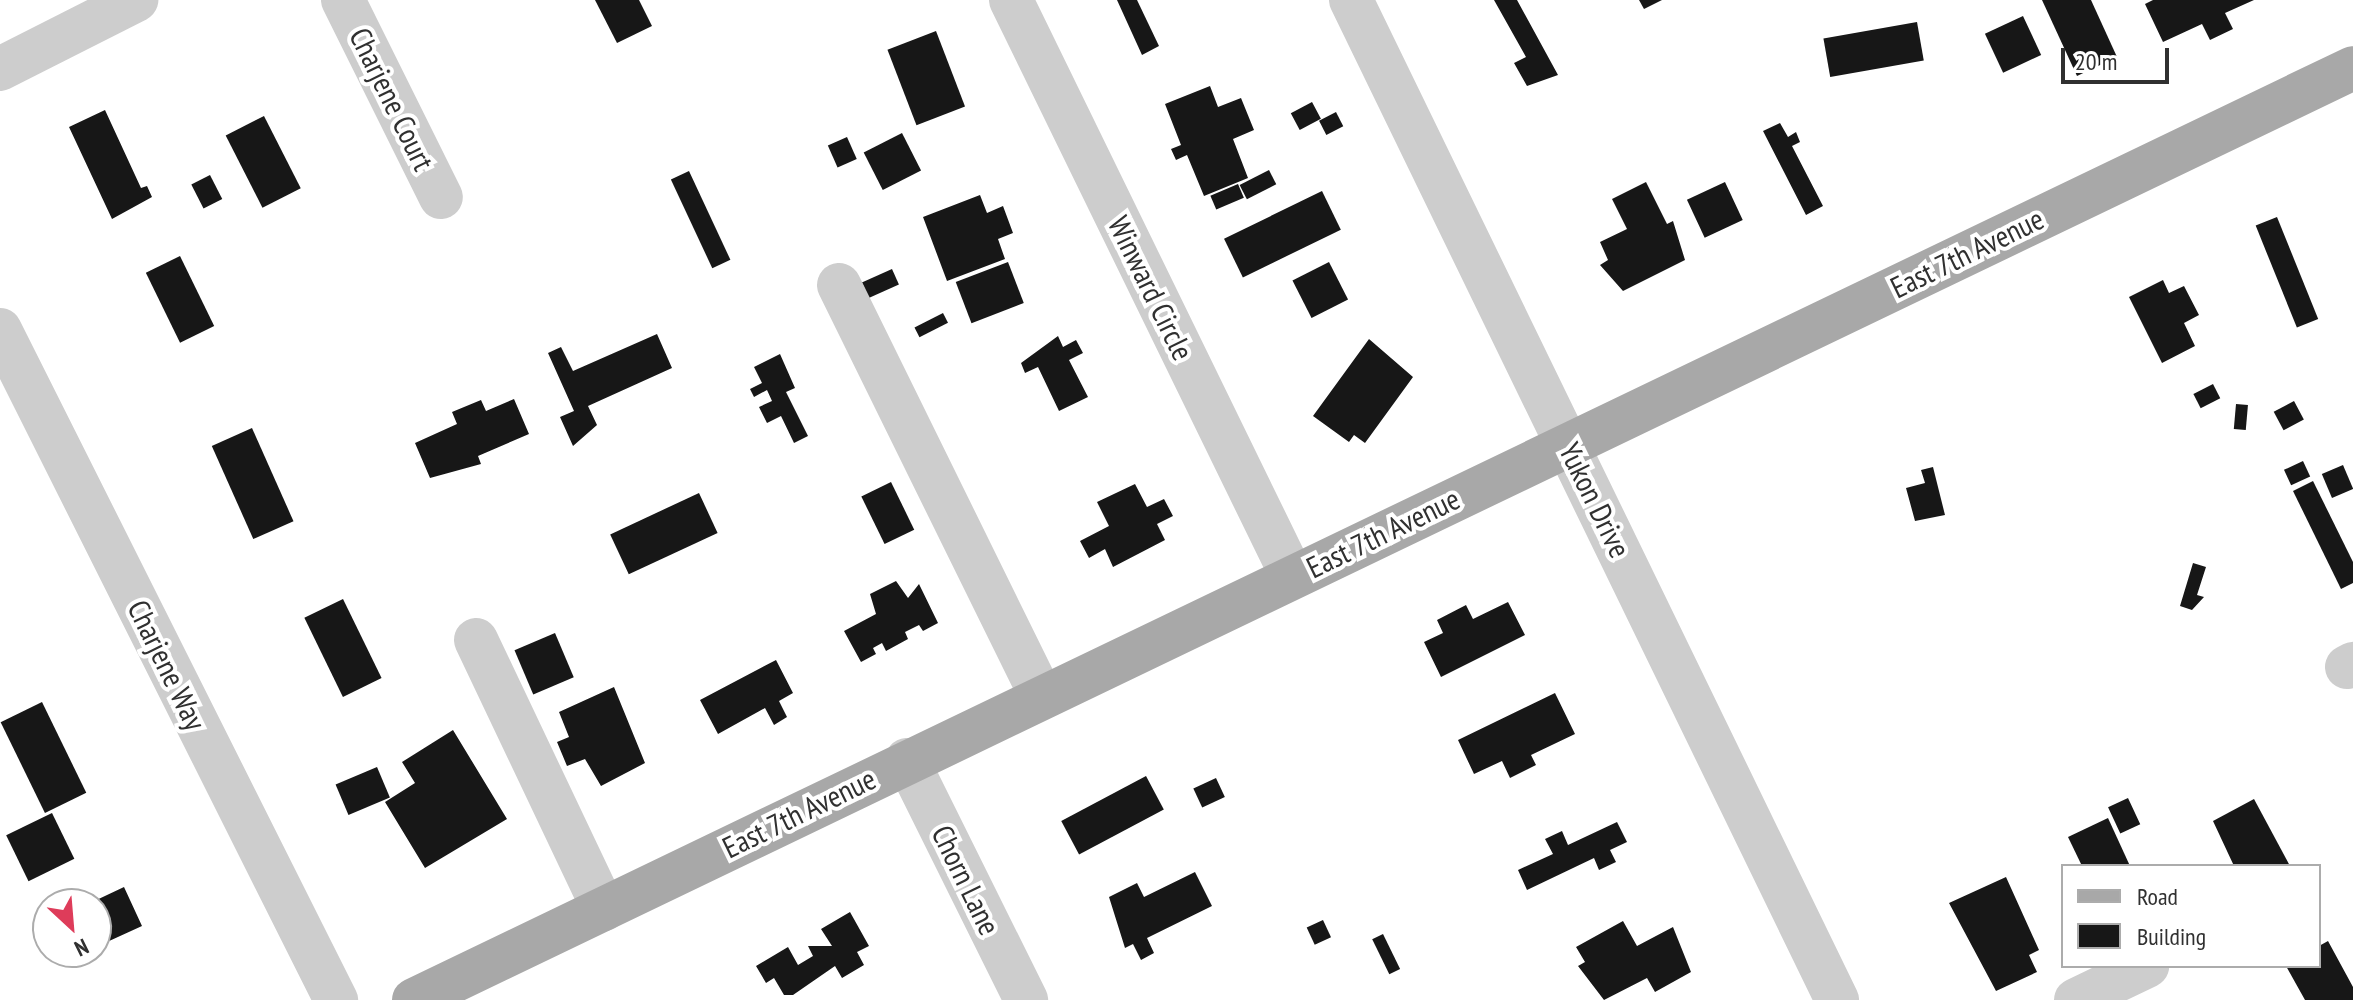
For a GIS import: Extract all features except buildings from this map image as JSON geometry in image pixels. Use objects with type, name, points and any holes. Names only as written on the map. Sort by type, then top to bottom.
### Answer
[{"type":"main road","name":"East 7th Avenue","points":[[414,1000],[907,760],[2353,68]]},
{"type":"street","name":"Charjene Court","points":[[343,0],[441,197]]},
{"type":"street","name":"Winward Circle","points":[[1011,0],[1292,576]]},
{"type":"street","name":"Yukon Drive","points":[[1351,0],[1837,1000]]},
{"type":"street","points":[[0,69],[129,1]]},
{"type":"street","points":[[839,285],[1041,696]]},
{"type":"street","name":"Charjene Way","points":[[0,330],[336,1000]]},
{"type":"street","points":[[476,640],[604,909]]},
{"type":"street","name":"Chorn Lane","points":[[907,760],[1026,1000]]},
{"type":"street","points":[[2076,1000],[2143,968]]}]
